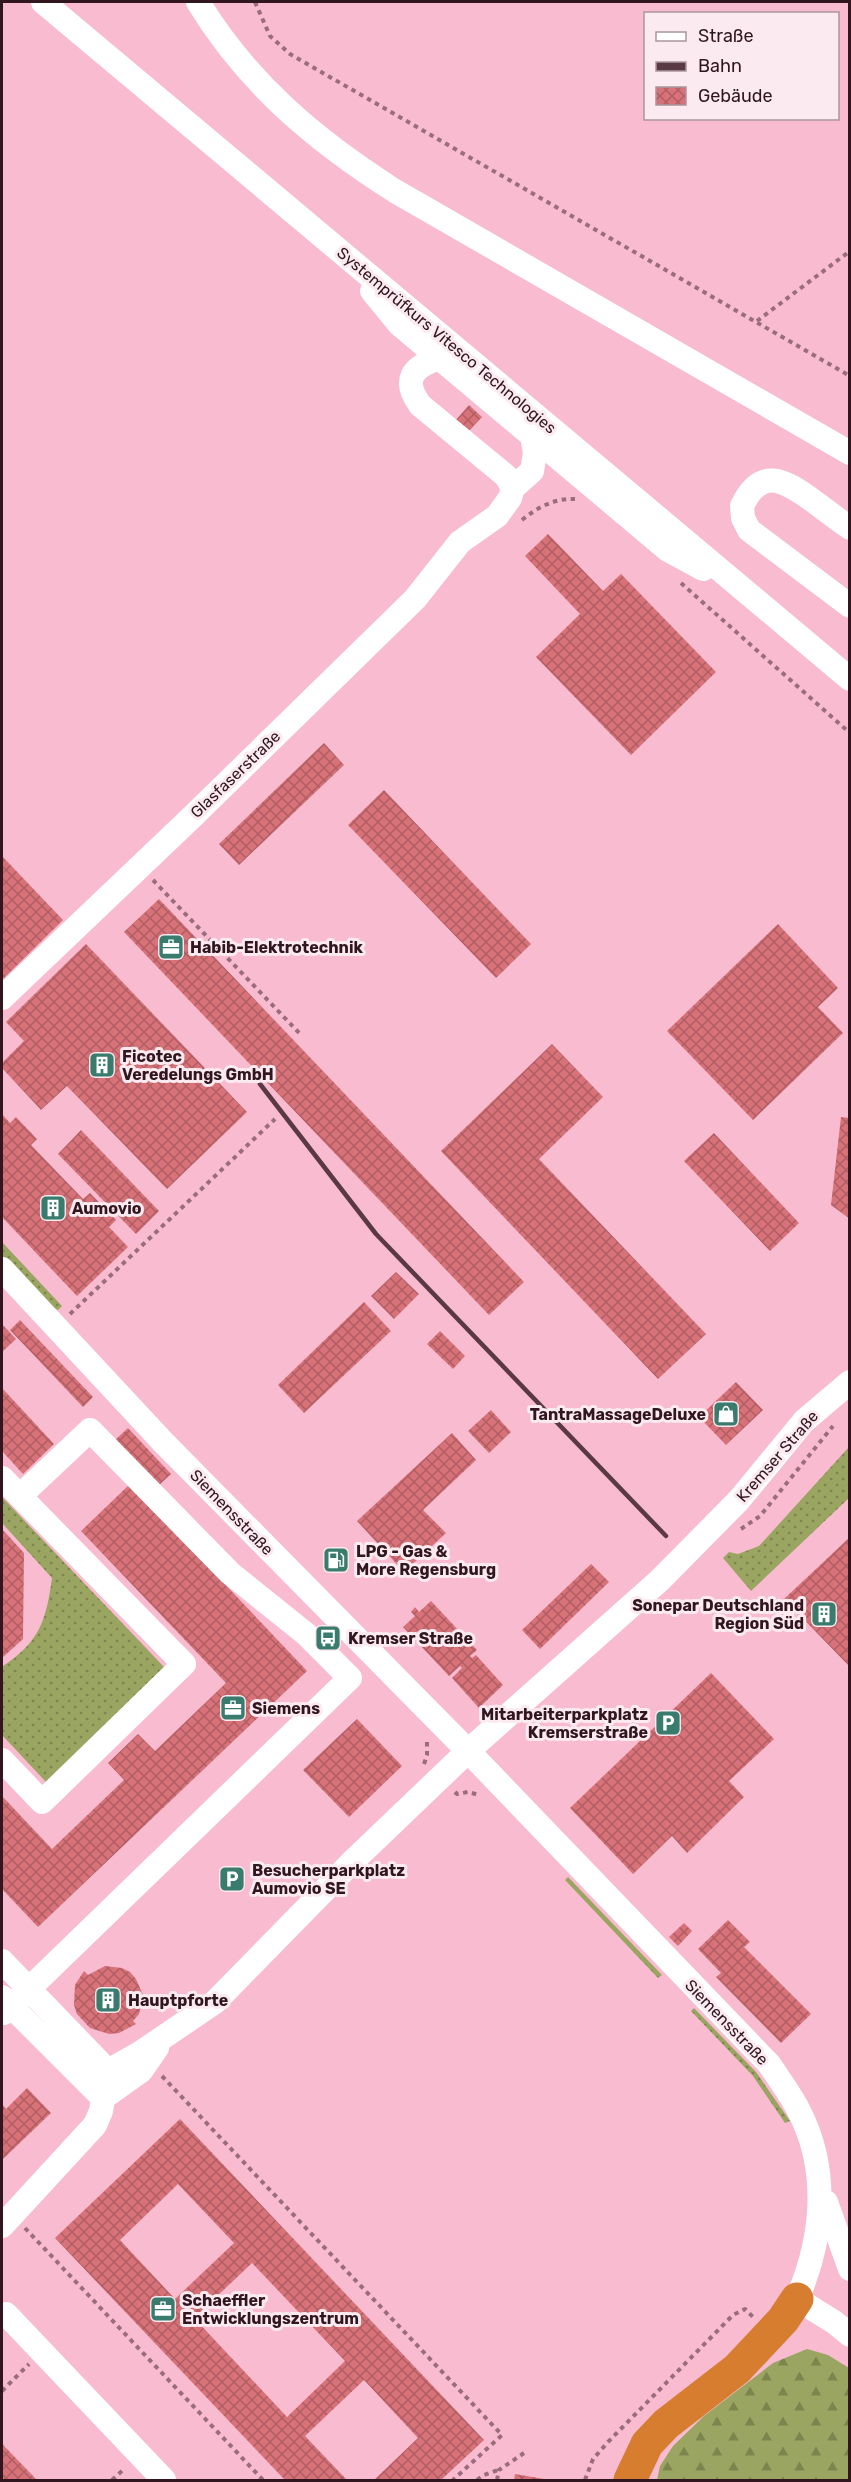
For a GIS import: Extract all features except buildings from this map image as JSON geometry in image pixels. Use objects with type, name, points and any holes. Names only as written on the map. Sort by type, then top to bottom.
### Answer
[{"type":"highway","points":[[634,2476],[647,2444],[666,2424],[737,2369],[783,2320],[796,2299]]},
{"type":"street","name":"Systemprüfkurs Vitesco Technologies","points":[[43,2],[849,679]]},
{"type":"street","points":[[198,2],[235,55],[279,105],[349,162],[849,453]]},
{"type":"street","points":[[334,245],[399,324],[439,358],[668,550],[746,592]]},
{"type":"street","points":[[439,358],[423,363],[414,371],[410,382],[411,393],[420,405],[506,476],[513,488]]},
{"type":"street","name":"Glasfaserstraße","points":[[2,998],[415,599],[460,542],[497,516],[510,498],[513,488],[532,471],[535,453],[532,436]]},
{"type":"street","points":[[849,528],[791,485],[777,480],[767,480],[755,486],[742,506],[743,518],[749,530],[849,606]]},
{"type":"street","name":"Siemensstraße","points":[[2,1269],[209,1489],[468,1751],[769,2064],[799,2111],[813,2149],[820,2185],[820,2224],[816,2247],[796,2299]]},
{"type":"street","name":"Kremser Straße","points":[[468,1751],[660,1580],[739,1500],[804,1421],[849,1382]]},
{"type":"street","points":[[20,1496],[90,1430],[230,1573],[306,1634],[350,1678],[29,1990],[5,2006],[103,2098]]},
{"type":"street","points":[[2,1478],[184,1664],[42,1802],[2,1760]]},
{"type":"street","points":[[7,2220],[95,2125],[108,2071],[215,2002],[353,1861],[433,1772],[468,1751]]},
{"type":"street","points":[[2,1961],[108,2071]]},
{"type":"street","points":[[103,2098],[141,2071],[165,2036]]},
{"type":"street","points":[[820,2185],[849,2269]]},
{"type":"street","points":[[796,2299],[834,2322],[849,2336]]},
{"type":"street","points":[[6,2314],[164,2481]]},
{"type":"path","points":[[255,2],[270,36],[290,54],[849,376]]},
{"type":"path","points":[[757,321],[849,251]]},
{"type":"path","points":[[514,527],[546,504],[565,498],[579,499]]},
{"type":"path","points":[[680,582],[849,733]]},
{"type":"path","points":[[140,867],[302,1036]]},
{"type":"path","points":[[57,1327],[275,1119]]},
{"type":"path","points":[[423,1731],[428,1741],[427,1755],[433,1772],[457,1794],[468,1792],[483,1796]]},
{"type":"path","points":[[427,1755],[433,1772]]},
{"type":"path","points":[[148,2061],[501,2435],[453,2481]]},
{"type":"path","points":[[7,2220],[264,2481]]},
{"type":"path","points":[[585,2481],[593,2459],[608,2442],[733,2315],[745,2309],[755,2320],[761,2310]]},
{"type":"path","points":[[2,2391],[41,2352]]},
{"type":"path","points":[[477,2481],[524,2453]]},
{"type":"path","points":[[497,2481],[499,2469]]},
{"type":"green space","points":[[2,1242],[62,1306],[58,1310],[53,1308],[2,1256]]},
{"type":"green space","points":[[849,1447],[849,1498],[751,1591],[723,1558],[729,1552],[738,1554],[759,1546]]},
{"type":"green space","points":[[2,1497],[165,1668],[46,1782],[2,1735],[2,1667],[25,1649],[39,1630],[47,1607],[52,1578],[2,1523]]},
{"type":"green space","points":[[568,1877],[662,1975],[658,1978],[565,1880]]},
{"type":"green space","points":[[694,2008],[756,2072],[790,2121],[785,2123],[753,2076],[691,2011]]},
{"type":"green space","points":[[807,2349],[828,2355],[849,2368],[849,2480],[657,2480],[660,2466],[673,2446],[704,2416],[773,2363]]},
{"type":"railway","points":[[260,1084],[376,1234],[666,1536]]},
{"type":"place","name":"Habib-Elektrotechnik","points":[[171,947]]},
{"type":"place","name":"Ficotec Veredelungs GmbH","points":[[102,1065]]},
{"type":"place","name":"Aumovio","points":[[53,1208]]},
{"type":"place","name":"TantraMassageDeluxe","points":[[726,1414]]},
{"type":"place","name":"LPG - Gas & More Regensburg","points":[[336,1560]]},
{"type":"place","name":"Sonepar Deutschland Region Süd","points":[[824,1614]]},
{"type":"place","name":"Kremser Straße","points":[[328,1638]]},
{"type":"place","name":"Siemens","points":[[233,1708]]},
{"type":"place","name":"Mitarbeiterparkplatz Kremserstraße","points":[[668,1723]]},
{"type":"place","name":"Besucherparkplatz Aumovio SE","points":[[232,1879]]},
{"type":"place","name":"Hauptpforte","points":[[108,2000]]},
{"type":"place","name":"Schaeffler Entwicklungszentrum","points":[[163,2309]]}]
